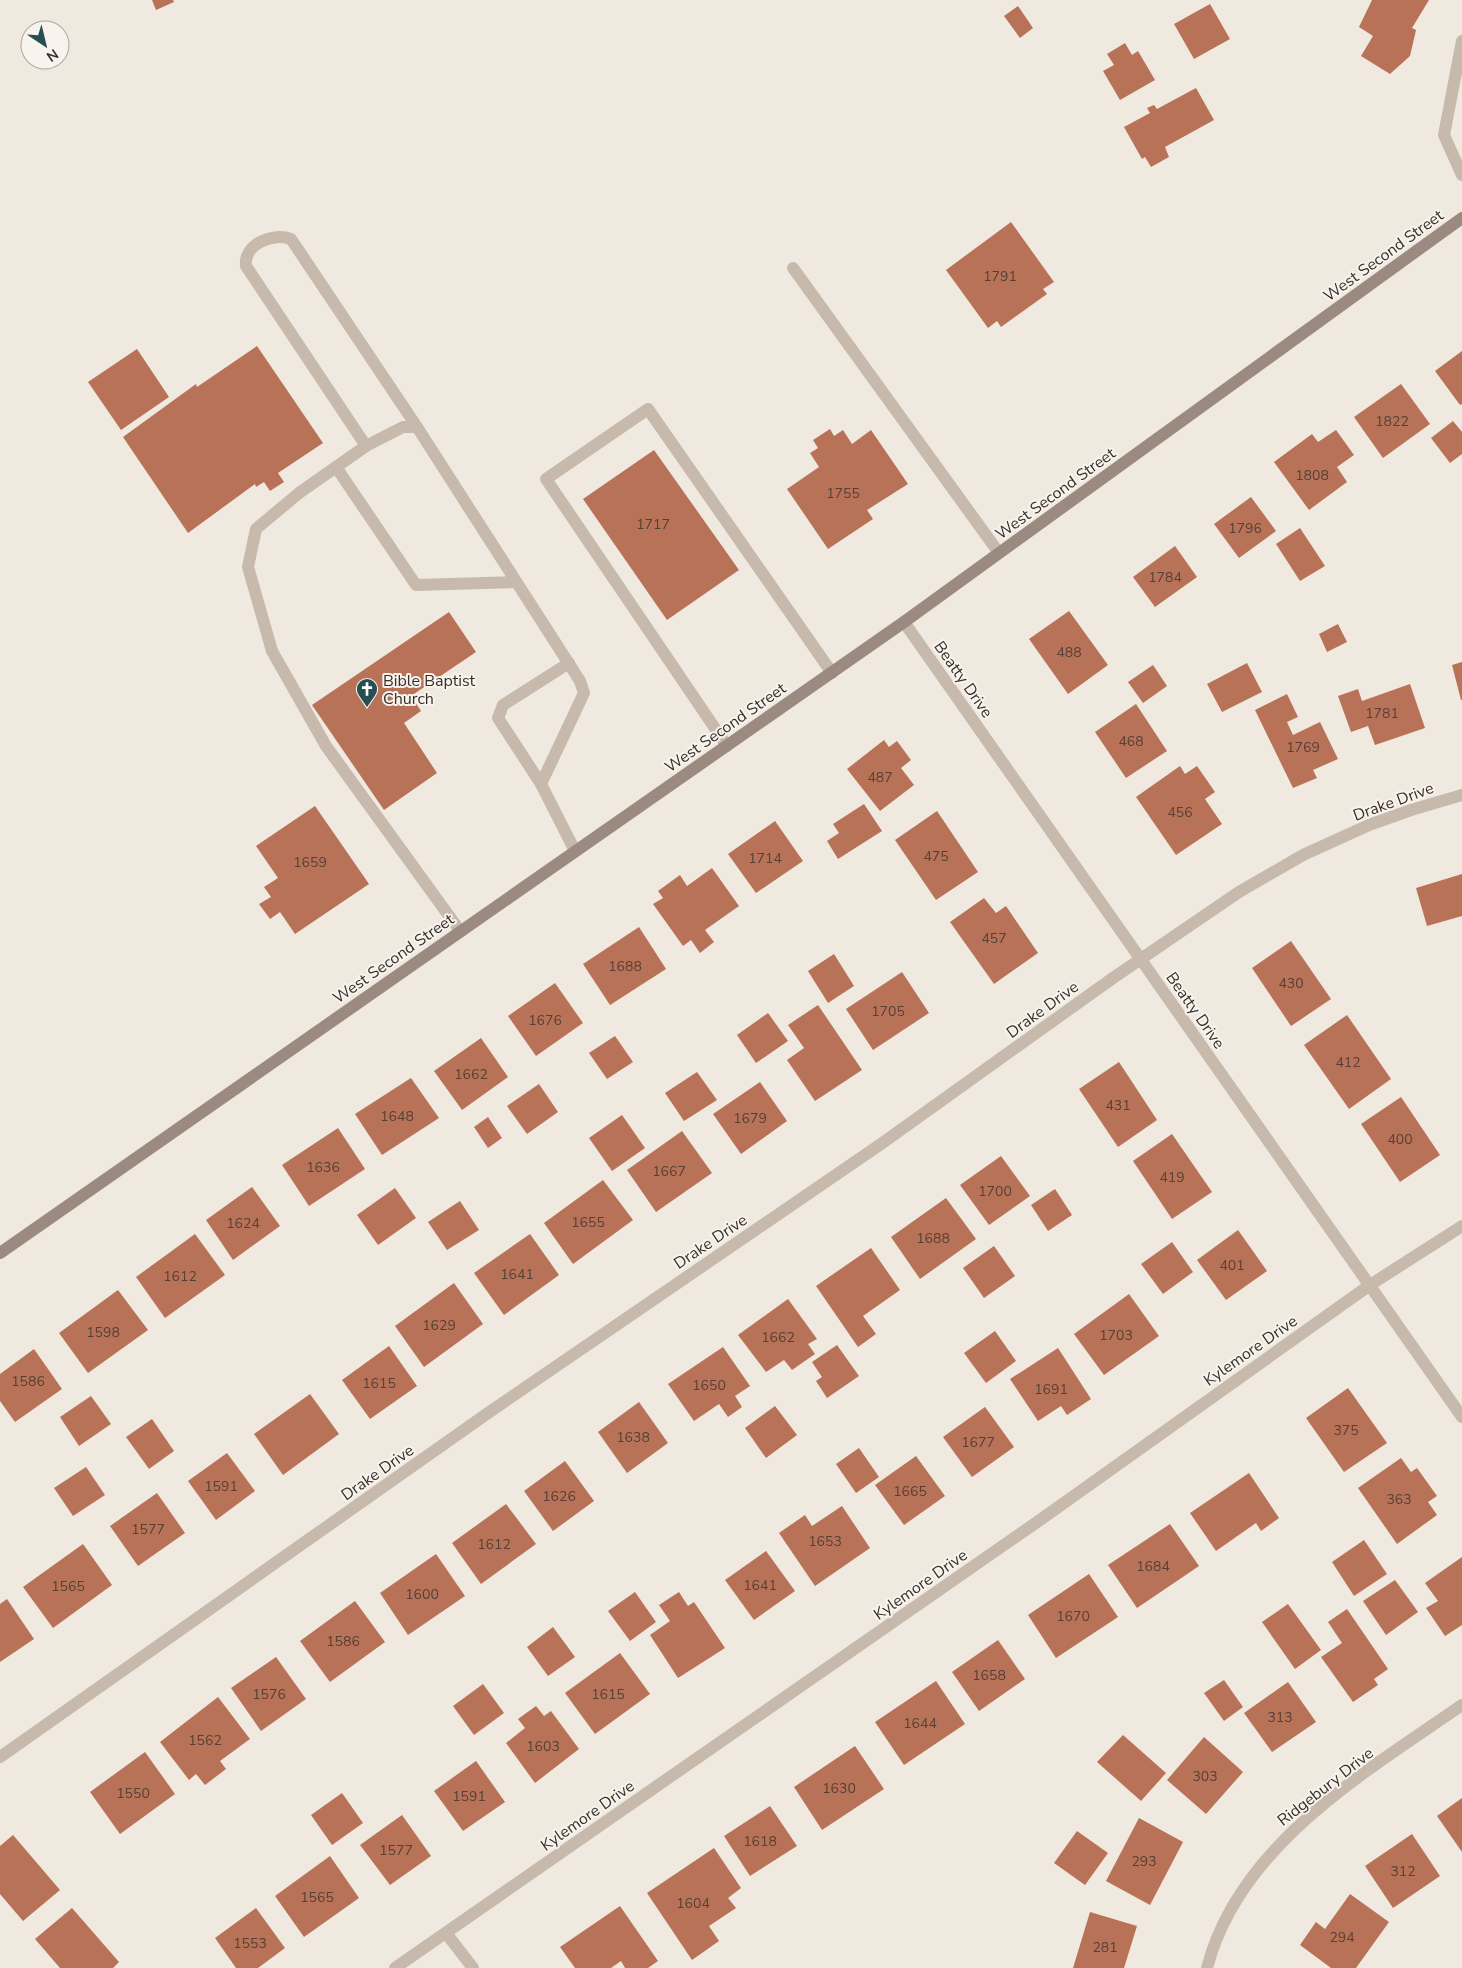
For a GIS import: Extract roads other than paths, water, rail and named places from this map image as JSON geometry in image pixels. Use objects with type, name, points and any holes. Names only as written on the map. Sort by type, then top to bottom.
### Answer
[{"type":"main road","name":"West Second Street","points":[[0,1253],[832,673],[1462,218]]},
{"type":"street","points":[[1462,41],[1444,136],[1462,175]]},
{"type":"street","points":[[366,446],[246,266],[245,259],[251,249],[260,243],[276,237],[284,236],[291,239],[417,427],[580,681],[584,693],[541,784]]},
{"type":"street","points":[[793,268],[999,553]]},
{"type":"street","points":[[727,746],[546,479],[648,410],[832,673]]},
{"type":"street","points":[[417,427],[403,426],[366,446],[299,493],[256,529],[248,567],[272,651],[326,746],[460,932]]},
{"type":"street","points":[[336,467],[416,585],[516,582]]},
{"type":"street","name":"Beatty Drive","points":[[904,622],[1462,1417]]},
{"type":"street","points":[[569,663],[503,705],[499,711],[498,718],[541,784],[575,851]]},
{"type":"street","name":"Drake Drive","points":[[0,1757],[488,1413],[881,1144],[1141,959],[1239,892],[1303,856],[1369,825],[1462,795]]},
{"type":"street","name":"Kylemore Drive","points":[[396,1968],[1040,1520],[1370,1285],[1462,1226]]},
{"type":"street","name":"Ridgebury Drive","points":[[1207,1968],[1218,1932],[1245,1886],[1266,1858],[1296,1826],[1462,1705]]},
{"type":"street","points":[[446,1933],[474,1968]]},
{"type":"place","name":"Bible Baptist Church","points":[[367,708]]}]
